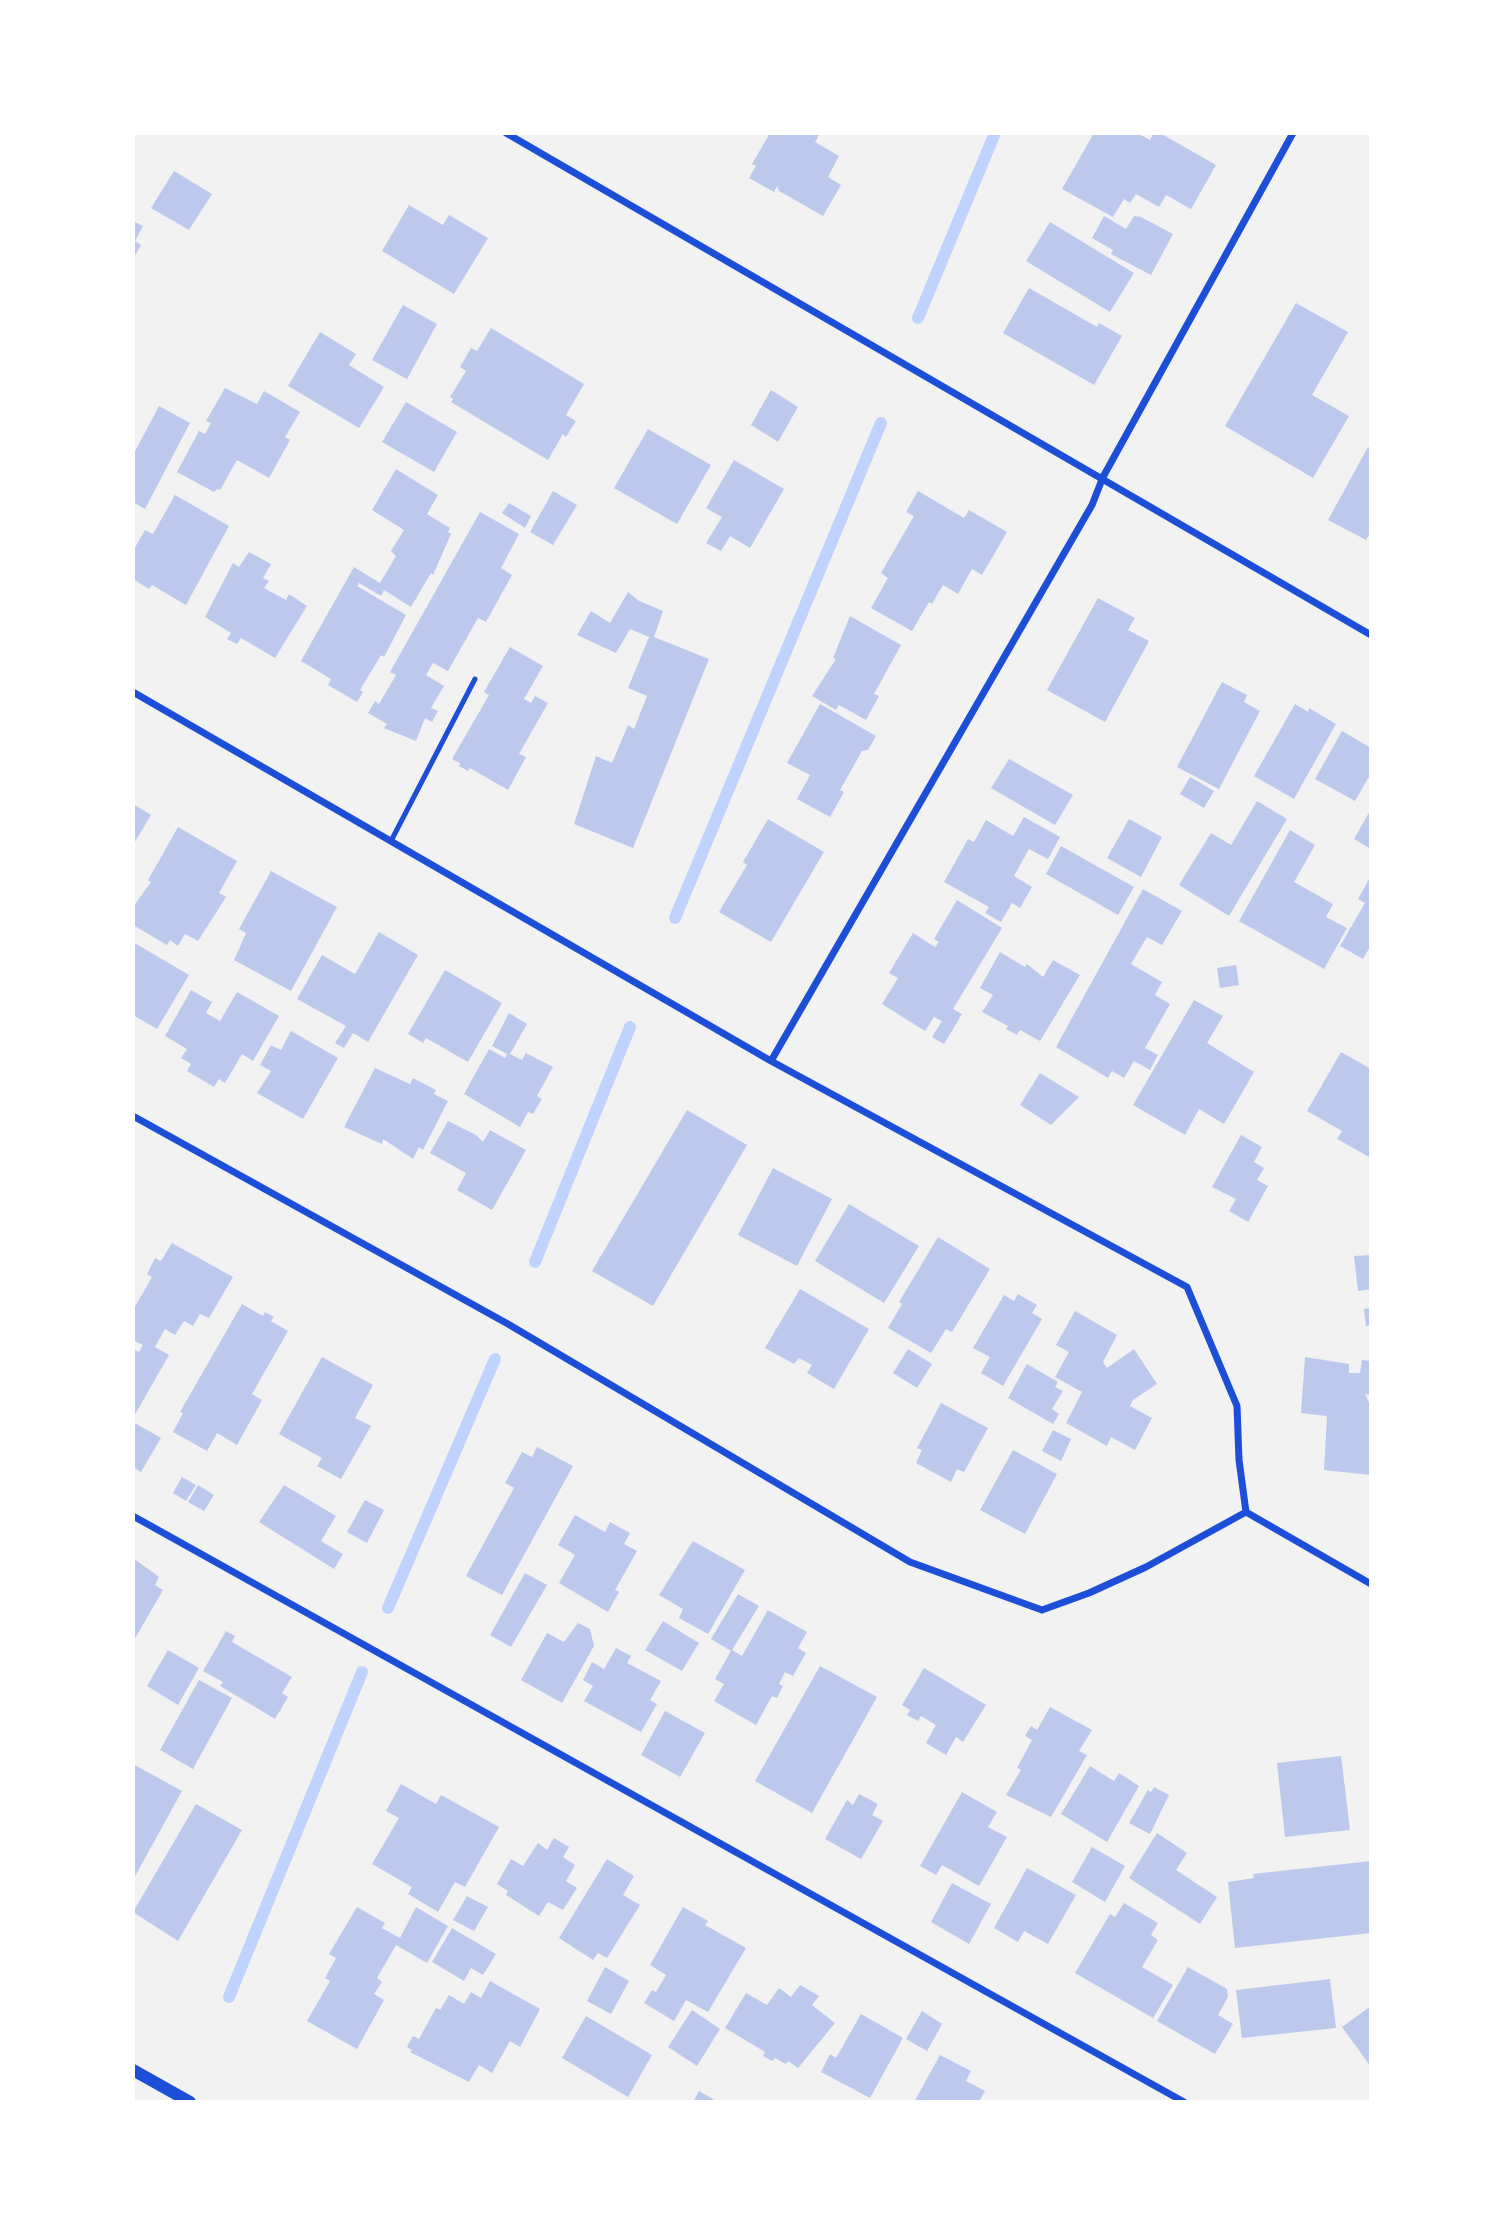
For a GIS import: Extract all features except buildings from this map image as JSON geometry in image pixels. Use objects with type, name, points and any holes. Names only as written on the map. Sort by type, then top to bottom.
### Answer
[{"type":"street","points":[[506,133],[1103,477],[1371,635]]},
{"type":"street","points":[[771,1061],[1092,505],[1103,477],[1293,133]]},
{"type":"street","points":[[133,692],[771,1061],[1187,1287],[1237,1406],[1239,1460],[1246,1511]]},
{"type":"street","points":[[133,1116],[508,1324],[910,1562],[1042,1610],[1089,1593],[1146,1567],[1246,1511]]},
{"type":"street","points":[[1246,1511],[1371,1584]]},
{"type":"street","points":[[133,1516],[1184,2102]]},
{"type":"street","points":[[133,2070],[190,2102]]},
{"type":"lane","points":[[391,841],[475,679]]},
{"type":"waterway","points":[[918,318],[995,133]]},
{"type":"waterway","points":[[675,918],[881,423]]},
{"type":"waterway","points":[[535,1262],[630,1027]]},
{"type":"waterway","points":[[388,1608],[495,1359]]},
{"type":"waterway","points":[[229,1997],[362,1672]]}]
